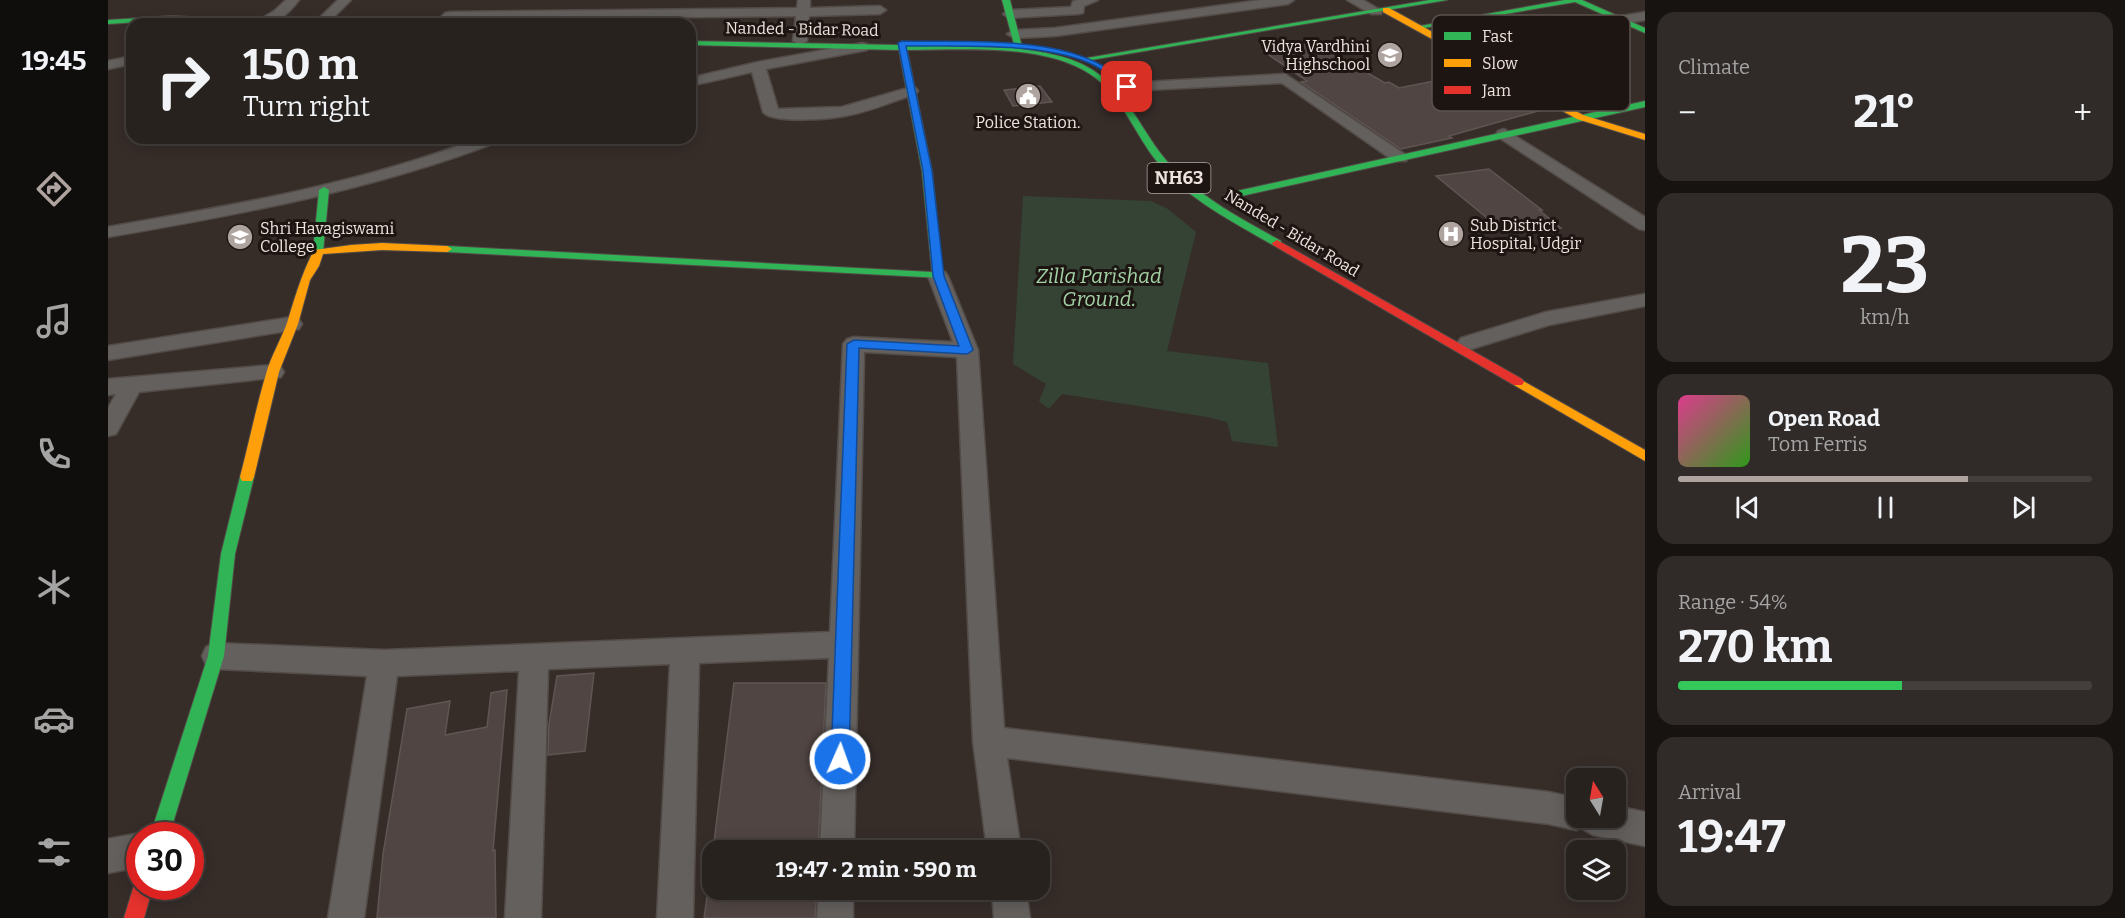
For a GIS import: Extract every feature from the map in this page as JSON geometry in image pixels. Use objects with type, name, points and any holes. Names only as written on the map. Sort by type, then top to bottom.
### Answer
[{"type":"main road","points":[[1006,0],[1016,40]]},
{"type":"main road","points":[[1085,59],[1443,0]]},
{"type":"main road","points":[[1489,15],[1577,0],[1610,15]]},
{"type":"main road","points":[[1381,10],[1432,35]]},
{"type":"main road","points":[[108,22],[126,21]]},
{"type":"main road","points":[[1630,24],[1645,31]]},
{"type":"main road","points":[[1418,27],[1432,25]]},
{"type":"main road","points":[[108,28],[126,27]]},
{"type":"main road","name":"Nanded - Bidar Road","points":[[696,38],[1007,50],[1051,57],[1081,65],[1095,74],[1112,92],[1162,161],[1181,181],[1212,205],[1236,221],[1645,456]]},
{"type":"main road","name":"Nanded - Bidar Road","points":[[696,43],[862,47],[1016,40],[1085,59],[1101,66],[1127,87],[1138,100]]},
{"type":"main road","points":[[318,252],[377,244],[938,276],[927,171],[902,45]]},
{"type":"main road","points":[[1630,107],[1645,104]]},
{"type":"main road","points":[[1569,111],[1580,117],[1645,137]]},
{"type":"main road","points":[[1228,196],[1610,111]]},
{"type":"main road","name":"Nanded - Bidar Road","points":[[1213,185],[1267,223],[1468,343],[1645,444]]},
{"type":"main road","points":[[163,822],[216,656],[228,554],[273,372],[292,324],[305,280],[318,252],[324,190]]},
{"type":"main road","points":[[134,918],[140,900]]},
{"type":"street","points":[[272,18],[293,0]]},
{"type":"street","points":[[326,18],[345,0]]},
{"type":"street","points":[[551,18],[564,0]]},
{"type":"street","points":[[1010,14],[1078,10],[1077,4],[1092,0]]},
{"type":"street","points":[[1016,40],[1055,32],[1286,0]]},
{"type":"street","points":[[1353,0],[1381,10]]},
{"type":"street","points":[[570,18],[804,6],[880,10]]},
{"type":"street","points":[[800,41],[804,6]]},
{"type":"street","points":[[448,18],[450,16],[517,18]]},
{"type":"street","points":[[1630,18],[1645,16]]},
{"type":"street","points":[[696,81],[758,66],[862,47]]},
{"type":"street","points":[[108,65],[126,61]]},
{"type":"street","points":[[758,66],[771,112],[778,115],[843,112],[912,91]]},
{"type":"street","points":[[1127,87],[1285,78],[1400,158]]},
{"type":"street","points":[[1504,134],[1645,225]]},
{"type":"street","points":[[108,232],[324,190],[394,173],[447,157],[479,144]]},
{"type":"street","points":[[938,276],[967,350],[990,741],[1003,840]]},
{"type":"street","points":[[1468,343],[1546,319],[1645,300]]},
{"type":"street","points":[[108,353],[292,324]]},
{"type":"street","points":[[837,840],[854,344],[967,350]]},
{"type":"street","points":[[108,387],[273,372]]},
{"type":"street","points":[[108,428],[132,385]]},
{"type":"street","points":[[216,656],[384,663],[844,644]]},
{"type":"street","points":[[675,918],[685,650]]},
{"type":"street","points":[[524,918],[534,657]]},
{"type":"street","points":[[346,918],[384,663]]},
{"type":"street","points":[[990,741],[1566,812]]},
{"type":"street","points":[[1626,825],[1645,829]]},
{"type":"street","points":[[108,856],[126,853]]},
{"type":"street","points":[[836,900],[836,918]]},
{"type":"street","points":[[1009,900],[1012,918]]},
{"type":"green space","name":"Zilla Parishad Ground.","points":[[1023,196],[1151,201],[1168,209],[1196,232],[1167,351],[1268,363],[1278,447],[1232,441],[1227,422],[1207,417],[1062,394],[1049,409],[1039,401],[1046,384],[1013,364]]},
{"type":"building","points":[[1315,43],[1385,83],[1389,82],[1399,88],[1432,81],[1432,111],[1538,111],[1449,136],[1452,138],[1401,149],[1301,82],[1307,81],[1263,51]]},
{"type":"building","name":"Police Station.","points":[[1040,86],[1052,102],[1013,106],[1004,90]]},
{"type":"building","points":[[1489,169],[1542,210],[1539,210],[1561,228],[1524,233],[1508,220],[1492,222],[1436,176]]},
{"type":"building","points":[[594,673],[585,751],[548,755],[549,724],[557,676]]},
{"type":"building","points":[[734,683],[826,683],[818,840],[714,840]]},
{"type":"building","points":[[507,690],[493,851],[495,850],[496,918],[377,918],[383,854],[407,709],[450,701],[445,735],[487,727],[491,693]]},
{"type":"building","points":[[707,900],[816,900],[815,918],[704,918]]},
{"type":"traffic: fast","points":[[1006,0],[1018,47]]},
{"type":"traffic: fast","points":[[1085,59],[1443,0]]},
{"type":"traffic: fast","points":[[1576,0],[1609,15]]},
{"type":"traffic: fast","points":[[1489,15],[1577,0]]},
{"type":"traffic: fast","points":[[108,22],[126,21]]},
{"type":"traffic: fast","points":[[1630,24],[1645,31]]},
{"type":"traffic: fast","points":[[1418,27],[1432,25]]},
{"type":"traffic: fast","points":[[696,43],[993,49],[1023,51],[1074,63],[1094,73],[1105,82],[1123,104],[1154,152],[1175,176],[1217,208],[1277,243]]},
{"type":"traffic: fast","points":[[447,249],[938,276],[927,171],[902,43]]},
{"type":"traffic: fast","points":[[1630,107],[1645,104]]},
{"type":"traffic: fast","points":[[1228,196],[1613,111]]},
{"type":"traffic: fast","points":[[318,252],[324,190]]},
{"type":"traffic: fast","points":[[163,822],[216,656],[228,554],[247,477]]},
{"type":"traffic: slow","points":[[1386,10],[1432,35]]},
{"type":"traffic: slow","points":[[1569,111],[1580,117],[1645,137]]},
{"type":"traffic: slow","points":[[247,477],[273,372],[292,324],[305,280],[314,266],[318,252],[367,247],[447,249]]},
{"type":"traffic: slow","points":[[1518,382],[1645,456]]},
{"type":"traffic: jam","points":[[1277,243],[1518,382]]},
{"type":"traffic: jam","points":[[134,918],[139,900]]},
{"type":"place","name":"Vidya Vardhini Highschool","points":[[1390,55]]},
{"type":"place","name":"Police Station.","points":[[1028,96]]},
{"type":"place","name":"Sub District Hospital, Udgir","points":[[1451,234]]},
{"type":"place","name":"Shri Havagiswami College","points":[[240,237]]},
{"type":"route","points":[[840,759],[854,344],[967,350],[938,276],[927,171],[902,43],[1018,46],[1062,52],[1101,66],[1120,79],[1127,87]]}]
